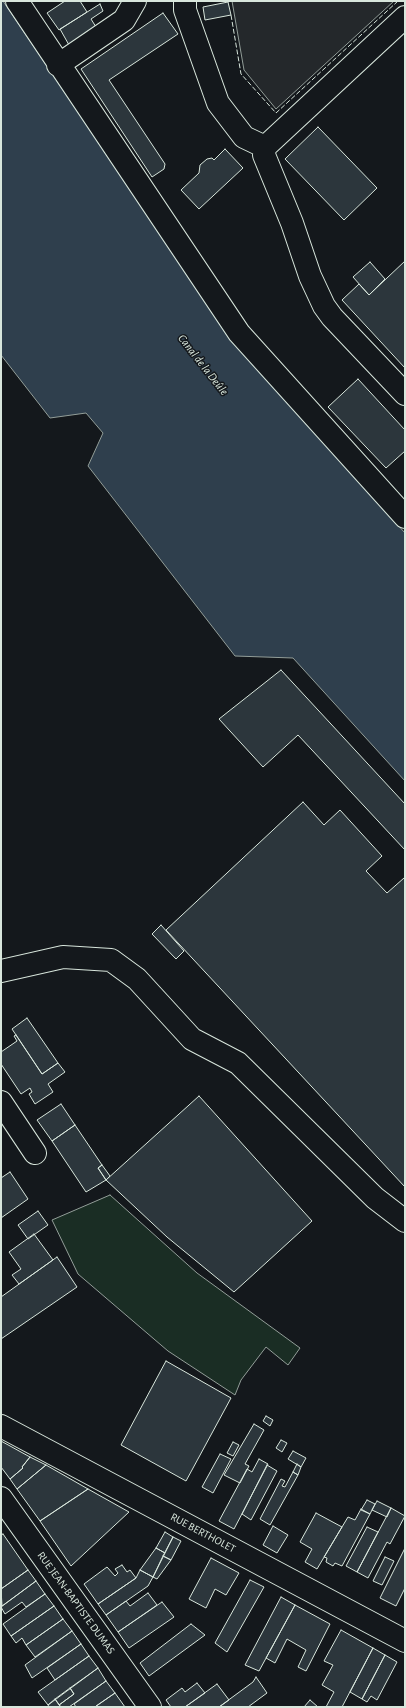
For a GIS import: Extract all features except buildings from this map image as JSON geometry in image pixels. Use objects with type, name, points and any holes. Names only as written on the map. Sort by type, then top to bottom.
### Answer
[{"type":"street","points":[[17,1],[58,65],[238,333],[405,517]]},
{"type":"street","points":[[58,65],[124,20],[135,1]]},
{"type":"street","points":[[185,1],[185,10],[218,103],[244,137],[265,146]]},
{"type":"street","points":[[405,17],[265,146],[264,155],[292,223],[318,295],[332,317],[405,394]]},
{"type":"street","points":[[1,971],[63,957],[111,960],[137,979],[192,1039],[238,1062],[376,1198],[405,1222]]},
{"type":"street","points":[[1,1102],[35,1153]]},
{"type":"street","name":"RUE BERTHOLET","points":[[1,1426],[405,1641]]},
{"type":"street","name":"RUE JEAN-BAPTISTE DUMAS","points":[[1,1498],[150,1707]]},
{"type":"green space","points":[[110,1195],[197,1273],[300,1348],[288,1365],[266,1347],[241,1380],[235,1395],[168,1351],[78,1274],[52,1220]]},
{"type":"shaded area","points":[[232,1],[394,1],[276,109],[244,70]]},
{"type":"water","name":"Canal de la Deûle","points":[[1,1],[3,1],[233,342],[405,533],[405,781],[293,658],[235,656],[88,466],[103,433],[86,413],[50,418],[1,355]]},
{"type":"fence","points":[[231,15],[241,74],[276,113],[398,1]]}]
